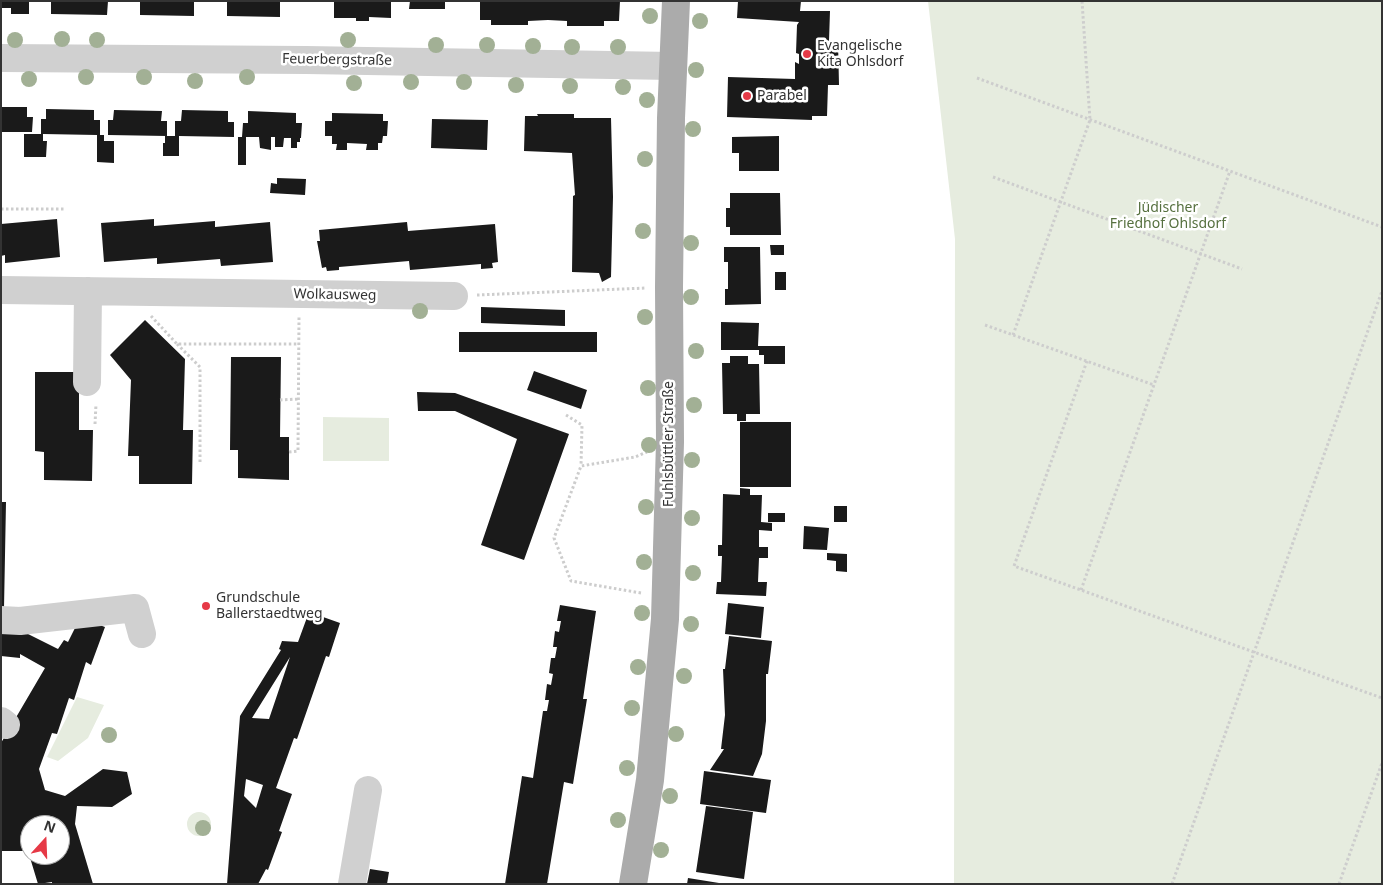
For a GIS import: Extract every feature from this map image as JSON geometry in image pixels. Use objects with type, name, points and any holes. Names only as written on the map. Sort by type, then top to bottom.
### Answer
[{"type":"main road","name":"Fuhlsbüttler Straße","points":[[633,884],[650,780],[665,619],[670,442],[669,287],[676,1]]},
{"type":"street","name":"Feuerbergstraße","points":[[1,58],[296,60],[673,66]]},
{"type":"street","name":"Wolkausweg","points":[[1,290],[454,296]]},
{"type":"street","points":[[87,382],[88,291]]},
{"type":"street","points":[[1,620],[20,621],[135,608],[142,634]]},
{"type":"street","points":[[352,884],[368,790]]},
{"type":"path","points":[[1013,335],[1090,120],[1082,1]]},
{"type":"path","points":[[977,78],[1382,227]]},
{"type":"path","points":[[1081,590],[1230,171]]},
{"type":"path","points":[[993,177],[1242,269]]},
{"type":"path","points":[[1,209],[64,209]]},
{"type":"path","points":[[454,296],[669,287]]},
{"type":"path","points":[[1172,884],[1382,290]]},
{"type":"path","points":[[148,292],[150,315],[200,367],[200,462]]},
{"type":"path","points":[[289,452],[298,451],[299,294]]},
{"type":"path","points":[[985,325],[1154,385]]},
{"type":"path","points":[[177,344],[299,344]]},
{"type":"path","points":[[1087,361],[1014,566],[1382,698]]},
{"type":"path","points":[[280,400],[298,399]]},
{"type":"path","points":[[566,415],[582,424],[581,466],[554,538],[571,581],[634,593],[666,593]]},
{"type":"path","points":[[581,466],[635,456],[670,442]]},
{"type":"path","points":[[1339,884],[1382,763]]},
{"type":"green space","name":"Jüdischer Friedhof Ohlsdorf","points":[[928,1],[1382,1],[1382,884],[954,884],[955,239]]},
{"type":"green space","points":[[323,417],[389,418],[389,461],[323,461]]},
{"type":"green space","points":[[77,697],[104,705],[88,738],[58,761],[47,757]]},
{"type":"green space","points":[[199,812],[204,813],[210,819],[210,829],[204,835],[199,836],[194,835],[188,829],[187,824],[188,819],[194,813]]},
{"type":"building","points":[[1,1],[29,1],[29,14],[11,14],[11,8],[1,8]]},
{"type":"building","points":[[51,1],[108,1],[107,15],[51,14]]},
{"type":"building","points":[[140,1],[194,1],[194,16],[140,15]]},
{"type":"building","points":[[227,1],[280,1],[280,17],[227,16]]},
{"type":"building","points":[[334,1],[391,1],[391,18],[369,17],[369,21],[356,21],[356,18],[334,18]]},
{"type":"building","points":[[410,1],[445,1],[445,9],[409,9]]},
{"type":"building","points":[[480,1],[620,1],[619,21],[604,21],[604,26],[567,26],[567,21],[548,20],[528,21],[528,25],[491,25],[491,20],[480,20]]},
{"type":"building","points":[[738,1],[801,1],[800,11],[830,11],[829,41],[838,41],[839,85],[828,85],[827,116],[812,116],[812,120],[727,117],[728,77],[795,79],[795,62],[799,64],[799,54],[796,53],[797,25],[799,22],[737,18]]},
{"type":"building","points":[[1,107],[27,107],[27,117],[33,117],[32,132],[1,132]]},
{"type":"building","points":[[46,109],[94,110],[94,120],[100,120],[100,135],[104,135],[104,141],[114,141],[114,163],[97,162],[97,135],[43,134],[43,141],[47,141],[46,157],[24,157],[24,134],[41,134],[41,119],[46,119]]},
{"type":"building","points":[[114,110],[162,111],[161,121],[167,121],[167,136],[108,135],[108,120],[113,120]]},
{"type":"building","points":[[182,110],[228,111],[228,122],[234,122],[234,137],[179,136],[179,156],[163,156],[165,136],[175,136],[175,121],[181,121]]},
{"type":"building","points":[[248,111],[296,113],[296,123],[302,123],[301,138],[300,142],[297,142],[297,148],[291,148],[291,138],[284,138],[283,147],[275,147],[275,137],[271,137],[271,150],[260,148],[259,137],[246,137],[246,165],[238,165],[238,137],[242,137],[243,123],[248,123]]},
{"type":"building","points":[[332,113],[383,114],[383,121],[388,121],[387,136],[383,136],[382,143],[378,143],[378,150],[366,150],[367,144],[347,143],[347,150],[336,150],[337,144],[332,144],[332,136],[325,136],[325,121],[332,121]]},
{"type":"building","points":[[537,114],[574,114],[574,118],[611,118],[613,197],[611,277],[602,282],[599,273],[572,272],[573,196],[575,195],[572,153],[524,151],[525,116],[538,116]]},
{"type":"building","points":[[432,119],[488,120],[487,150],[431,148]]},
{"type":"building","points":[[779,136],[779,171],[739,171],[739,153],[732,153],[732,137]]},
{"type":"building","points":[[277,178],[306,179],[305,195],[270,193],[271,183],[277,184]]},
{"type":"building","points":[[730,193],[780,193],[781,235],[730,235],[730,227],[726,227],[726,208],[730,208]]},
{"type":"building","points":[[57,219],[60,257],[5,263],[5,255],[1,256],[1,224]]},
{"type":"building","points":[[154,219],[154,226],[215,221],[215,227],[270,222],[273,262],[221,266],[220,259],[157,264],[157,258],[104,262],[101,223]]},
{"type":"building","points":[[407,222],[408,231],[495,224],[498,262],[492,263],[493,268],[481,269],[481,264],[410,270],[409,261],[339,267],[339,270],[327,271],[326,267],[322,268],[317,241],[320,241],[319,230]]},
{"type":"building","points":[[770,245],[784,245],[784,255],[771,255]]},
{"type":"building","points":[[724,247],[760,247],[761,304],[725,305],[725,289],[728,289],[728,262],[724,262]]},
{"type":"building","points":[[775,272],[786,272],[786,290],[775,290]]},
{"type":"building","points":[[481,307],[565,310],[565,326],[481,323]]},
{"type":"building","points":[[145,320],[185,359],[183,430],[193,430],[192,484],[139,484],[139,456],[128,456],[131,380],[110,355]]},
{"type":"building","points":[[721,322],[759,323],[758,346],[785,346],[785,364],[764,364],[764,355],[759,355],[759,350],[721,350]]},
{"type":"building","points":[[459,332],[597,332],[597,352],[459,352]]},
{"type":"building","points":[[730,356],[748,356],[748,364],[759,364],[760,414],[746,414],[746,421],[737,421],[737,414],[723,414],[722,363],[730,363]]},
{"type":"building","points":[[231,357],[281,357],[280,437],[289,437],[289,480],[238,478],[238,450],[230,450]]},
{"type":"building","points":[[534,371],[587,390],[581,409],[527,390]]},
{"type":"building","points":[[35,372],[79,372],[79,430],[93,430],[92,481],[44,480],[44,452],[35,451]]},
{"type":"building","points":[[417,392],[455,393],[569,434],[524,560],[481,545],[517,439],[455,411],[418,411]]},
{"type":"building","points":[[740,422],[791,422],[791,487],[740,487]]},
{"type":"building","points":[[740,488],[750,489],[750,495],[762,495],[761,522],[772,523],[772,531],[759,530],[759,547],[768,547],[768,558],[759,558],[758,582],[767,582],[766,596],[716,594],[717,582],[721,582],[722,556],[718,556],[718,545],[722,545],[723,494],[740,495]]},
{"type":"building","points":[[1,502],[6,502],[4,608],[1,608]]},
{"type":"building","points":[[834,506],[847,506],[847,522],[834,522]]},
{"type":"building","points":[[768,513],[785,513],[785,522],[768,522]]},
{"type":"building","points":[[804,526],[829,528],[827,550],[803,549]]},
{"type":"building","points":[[827,553],[847,554],[847,572],[836,571],[836,561],[827,560]]},
{"type":"building","points":[[728,603],[764,607],[761,638],[725,634]]},
{"type":"building","points":[[560,605],[596,611],[583,699],[587,699],[573,784],[564,782],[547,884],[505,884],[522,776],[533,778],[543,711],[547,711],[549,700],[545,700],[547,684],[551,685],[553,674],[549,673],[551,658],[555,658],[557,647],[553,647],[555,631],[559,632],[561,621],[557,621]]},
{"type":"building","points":[[309,612],[340,623],[329,657],[326,656],[297,739],[294,738],[276,788],[292,794],[279,831],[282,832],[268,870],[266,869],[258,884],[227,884],[240,716],[281,650],[279,649],[282,641],[298,642]],"holes":[[[290,657],[269,719],[252,718]],[[246,779],[263,785],[256,808],[244,796]]]},
{"type":"building","points":[[80,618],[105,627],[91,665],[86,662],[74,700],[69,698],[57,734],[52,733],[39,769],[45,790],[65,796],[103,769],[127,772],[132,794],[112,807],[77,806],[75,824],[93,884],[52,884],[52,882],[38,884],[32,865],[70,865],[70,815],[20,815],[20,851],[1,851],[1,743],[45,668],[20,654],[20,658],[1,656],[1,626],[26,633],[58,649],[64,640],[68,642]]},
{"type":"building","points":[[729,636],[772,641],[768,674],[766,674],[766,721],[762,754],[753,776],[710,770],[724,749],[721,749],[725,715],[723,669],[725,669]]},
{"type":"building","points":[[704,771],[771,780],[766,813],[700,804]]},
{"type":"building","points":[[706,806],[753,812],[744,879],[696,872]]},
{"type":"building","points":[[370,869],[389,872],[387,884],[367,884]]},
{"type":"building","points":[[688,878],[719,883],[719,884],[687,884]]},
{"type":"place","name":"Evangelische Kita Ohlsdorf","points":[[807,54]]},
{"type":"place","name":"Parabel","points":[[747,96]]},
{"type":"place","name":"Grundschule Ballerstaedtweg","points":[[206,606]]}]
